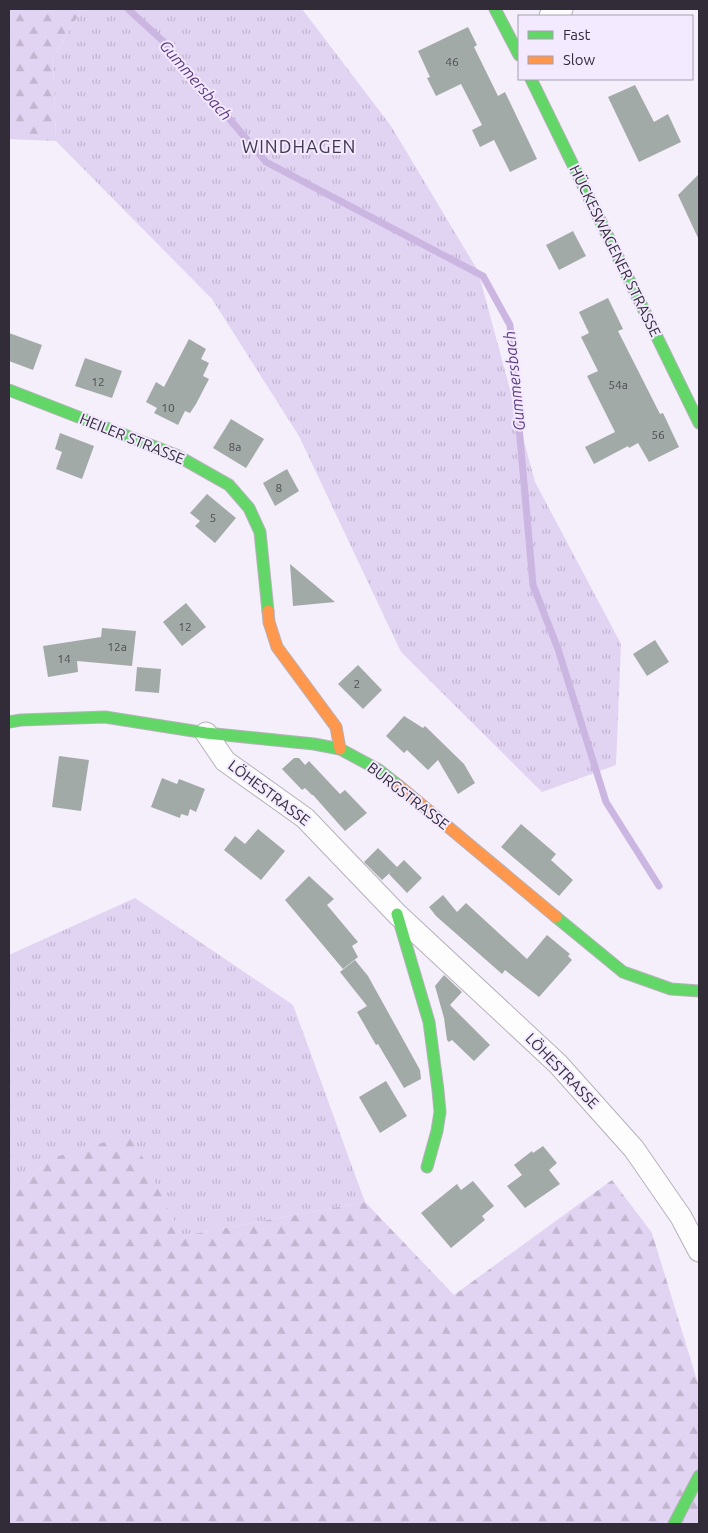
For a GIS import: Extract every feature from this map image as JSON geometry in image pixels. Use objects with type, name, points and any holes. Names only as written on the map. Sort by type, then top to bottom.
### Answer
[{"type":"street","points":[[495,9],[517,43]]},
{"type":"street","name":"HÜCKESWAGENER STRASSE","points":[[531,80],[699,423]]},
{"type":"street","name":"HEILER STRASSE","points":[[9,390],[176,455],[229,485],[249,508],[260,532],[269,622],[277,647],[336,727],[340,749]]},
{"type":"street","name":"BURGSTRASSE","points":[[9,722],[105,717],[206,733],[314,744],[340,749],[379,770],[623,972],[671,989],[699,991]]},
{"type":"street","name":"LÖHESTRASSE","points":[[206,733],[225,761],[305,818],[397,914],[558,1064],[634,1148],[681,1217],[699,1251]]},
{"type":"street","name":"LÖHESTRASSE","points":[[397,914],[429,1022],[438,1090],[440,1112],[427,1167]]},
{"type":"street","points":[[674,1524],[699,1476]]},
{"type":"green space","points":[[9,9],[82,9],[53,58],[56,141],[9,139]]},
{"type":"green space","points":[[82,9],[302,9],[391,126],[478,271],[535,482],[621,644],[616,765],[542,792],[401,652],[299,436],[212,299],[56,141],[53,58]]},
{"type":"green space","points":[[135,898],[293,1005],[365,1202],[182,1236],[49,1159],[9,1201],[9,955]]},
{"type":"green space","points":[[131,1134],[182,1236],[365,1202],[454,1295],[612,1180],[652,1233],[699,1387],[699,1524],[9,1524],[9,1201],[49,1159]]},
{"type":"building","points":[[468,27],[477,45],[474,47],[498,96],[505,92],[537,159],[510,172],[494,140],[480,147],[472,130],[482,125],[461,84],[436,96],[427,78],[430,77],[418,51]]},
{"type":"building","points":[[635,85],[654,122],[668,114],[681,142],[639,162],[608,97]]},
{"type":"building","points":[[699,174],[699,240],[678,195]]},
{"type":"building","points":[[573,231],[586,256],[559,270],[546,245]]},
{"type":"building","points":[[608,298],[623,329],[618,331],[660,414],[663,413],[679,447],[649,462],[638,443],[629,448],[628,446],[594,464],[585,447],[615,432],[587,376],[598,371],[581,337],[589,333],[579,312]]},
{"type":"building","points":[[9,333],[42,345],[33,370],[9,361]]},
{"type":"building","points":[[189,339],[206,349],[201,359],[209,363],[203,376],[209,379],[190,413],[185,411],[178,425],[154,413],[157,408],[146,402],[156,382],[164,387]]},
{"type":"building","points":[[85,358],[122,371],[112,398],[75,386]]},
{"type":"building","points":[[231,419],[264,439],[246,468],[213,448]]},
{"type":"building","points":[[60,433],[94,446],[82,479],[56,469],[62,452],[55,449]]},
{"type":"building","points":[[287,469],[299,491],[275,506],[263,483]]},
{"type":"building","points":[[207,494],[236,518],[215,543],[195,526],[200,521],[190,513]]},
{"type":"building","points":[[290,564],[335,602],[293,606]]},
{"type":"building","points":[[186,603],[206,627],[182,646],[163,622]]},
{"type":"building","points":[[102,628],[136,631],[132,666],[77,661],[78,672],[48,677],[43,646],[101,637]]},
{"type":"building","points":[[655,640],[669,662],[647,676],[633,654]]},
{"type":"building","points":[[358,665],[382,690],[363,709],[338,684]]},
{"type":"building","points":[[137,667],[161,669],[159,693],[135,691]]},
{"type":"building","points":[[404,716],[423,728],[425,726],[464,764],[475,783],[458,794],[438,760],[428,770],[407,750],[404,753],[386,736]]},
{"type":"building","points":[[59,756],[89,760],[81,811],[52,807]]},
{"type":"building","points":[[294,758],[299,758],[305,765],[309,761],[340,794],[345,790],[367,813],[345,831],[313,795],[305,788],[302,790],[282,769]]},
{"type":"building","points":[[162,778],[177,784],[179,779],[205,789],[196,812],[190,809],[188,816],[181,814],[180,818],[151,807]]},
{"type":"building","points":[[521,824],[556,854],[551,860],[573,880],[559,896],[501,847]]},
{"type":"building","points":[[258,829],[285,851],[261,880],[224,850],[235,836],[245,844]]},
{"type":"building","points":[[378,848],[397,867],[404,860],[422,878],[407,893],[389,874],[393,870],[382,880],[364,862]]},
{"type":"building","points":[[309,876],[334,899],[327,905],[358,942],[352,946],[358,957],[343,969],[285,900]]},
{"type":"building","points":[[443,895],[457,912],[466,903],[527,959],[547,935],[570,954],[568,956],[572,960],[539,997],[505,970],[502,974],[436,916],[429,907]]},
{"type":"building","points":[[355,960],[368,976],[420,1070],[421,1079],[404,1088],[357,1012],[367,1006],[340,972]]},
{"type":"building","points":[[444,975],[462,992],[450,1005],[490,1045],[474,1061],[452,1040],[449,1042],[447,1040],[444,1018],[435,986]]},
{"type":"building","points":[[386,1081],[407,1116],[380,1133],[359,1097]]},
{"type":"building","points":[[543,1146],[557,1163],[549,1170],[560,1184],[525,1208],[507,1186],[522,1175],[514,1165],[532,1151],[533,1153]]},
{"type":"building","points":[[473,1181],[494,1206],[482,1216],[485,1220],[451,1248],[421,1213],[457,1184],[461,1190]]},
{"type":"waterway","name":"Gummersbach","points":[[128,9],[165,43],[266,162],[483,276],[510,325],[533,585],[558,649],[606,802],[659,886]]},
{"type":"traffic: fast","points":[[495,9],[518,53]]},
{"type":"traffic: fast","points":[[531,80],[699,423]]},
{"type":"traffic: fast","points":[[9,390],[176,455],[229,485],[249,508],[260,532],[268,611]]},
{"type":"traffic: fast","points":[[9,722],[105,717],[206,733],[314,744],[340,749],[379,770],[398,785]]},
{"type":"traffic: fast","points":[[397,914],[429,1022],[438,1090],[440,1112],[427,1167]]},
{"type":"traffic: fast","points":[[556,917],[623,972],[671,989],[699,991]]},
{"type":"traffic: fast","points":[[674,1524],[699,1476]]},
{"type":"traffic: slow","points":[[268,611],[269,622],[277,647],[336,727],[340,749]]},
{"type":"traffic: slow","points":[[398,785],[556,917]]},
{"type":"district","name":"WINDHAGEN","points":[[299,147]]}]
